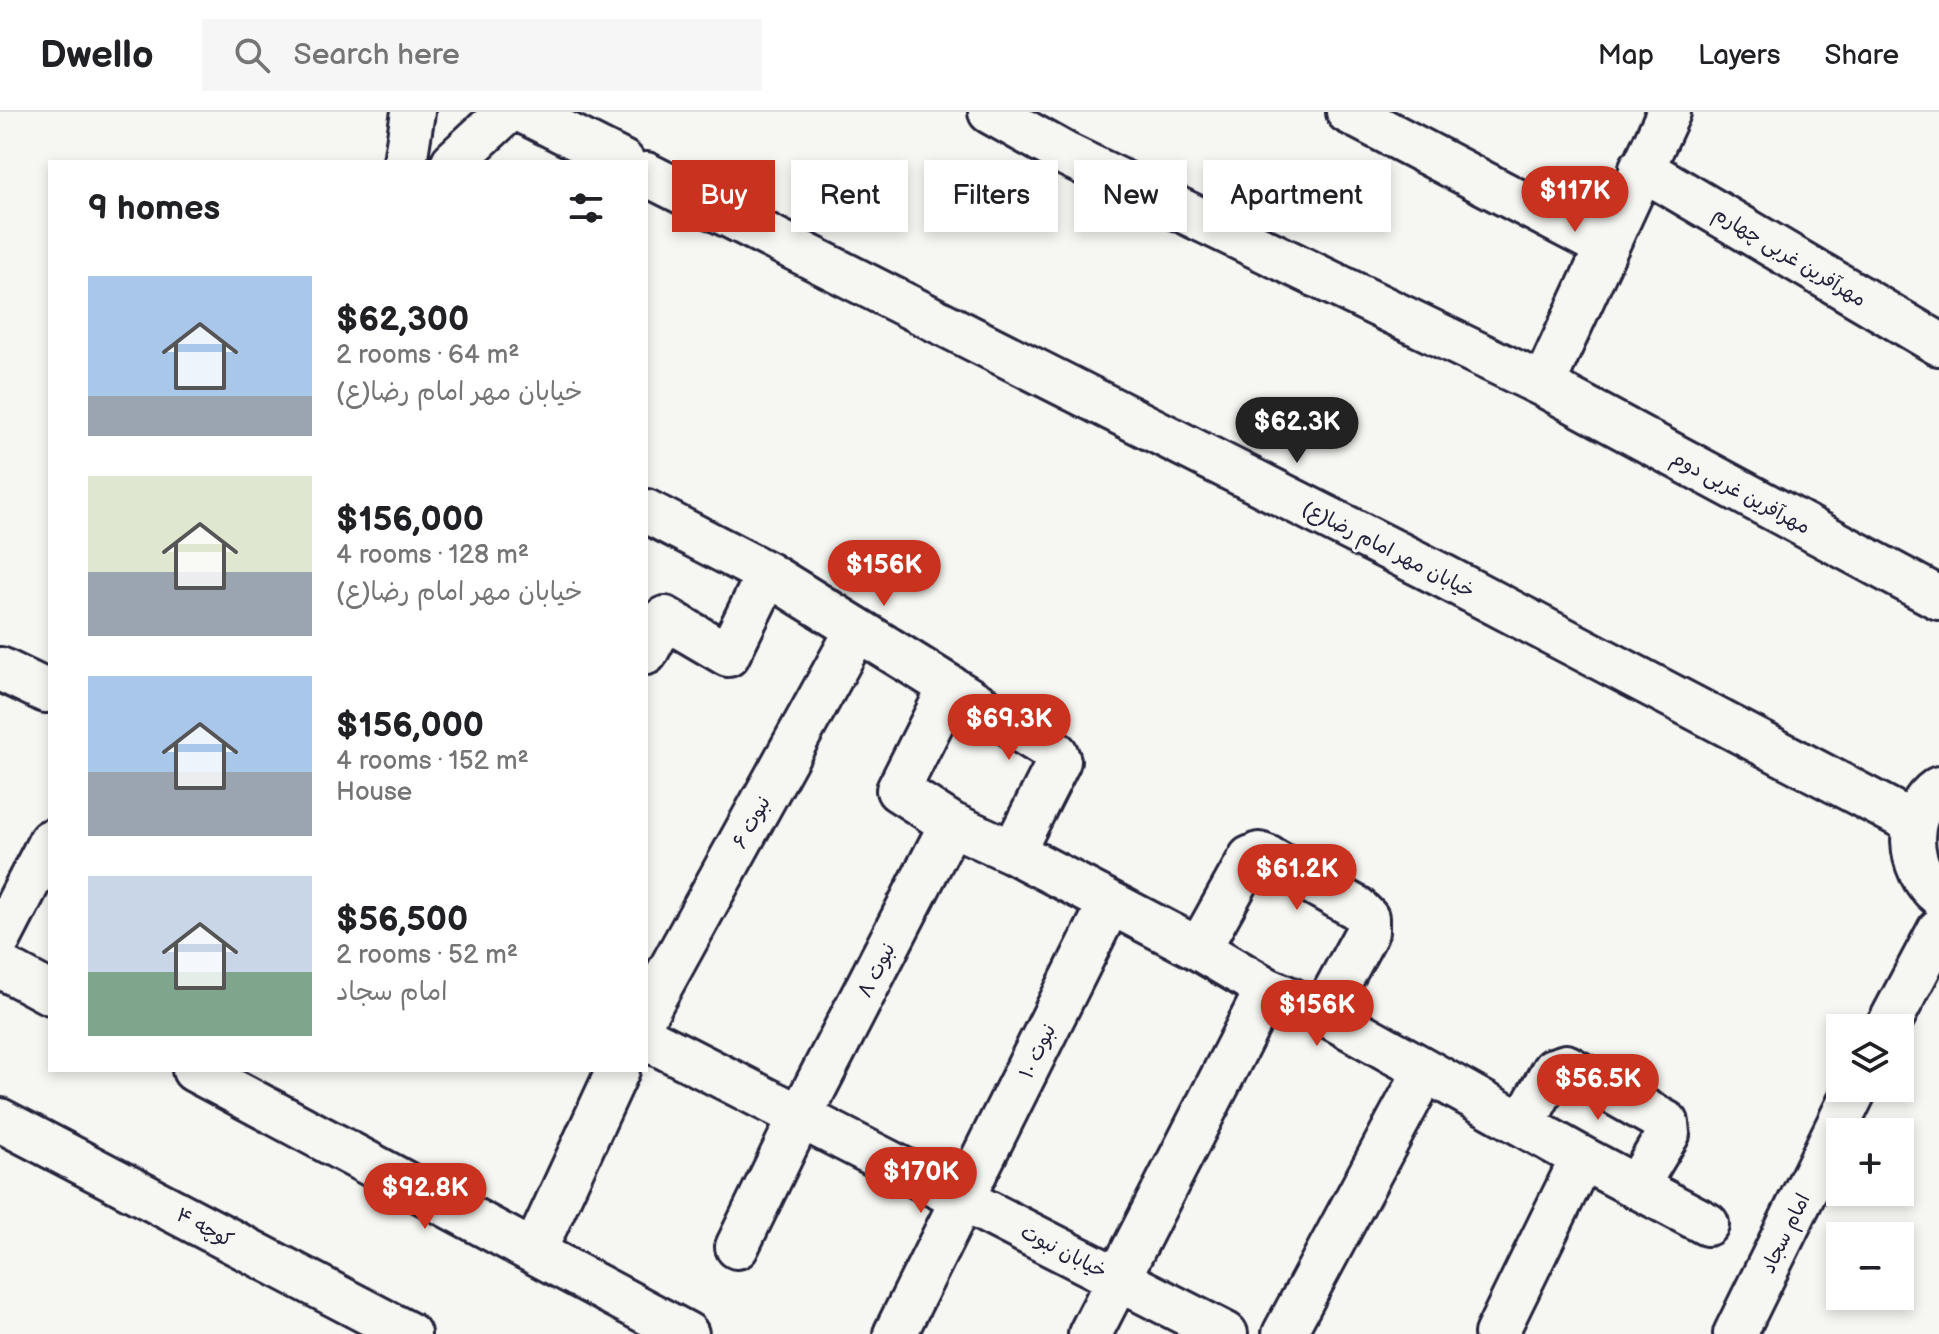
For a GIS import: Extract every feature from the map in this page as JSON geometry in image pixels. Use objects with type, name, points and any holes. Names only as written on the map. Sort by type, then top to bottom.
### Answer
[{"type":"street","points":[[405,160],[413,112]]},
{"type":"street","points":[[455,160],[507,112]]},
{"type":"street","points":[[524,112],[619,160]]},
{"type":"street","name":"مهرآفرین غربی دوم","points":[[990,112],[1067,155],[1543,385],[1939,598]]},
{"type":"street","points":[[1348,112],[1606,247]]},
{"type":"street","points":[[1543,385],[1669,112]]},
{"type":"street","name":"مهرآفرین غربی چهارم","points":[[1641,168],[1939,344]]},
{"type":"street","name":"خیابان مهر امام رضا(ع)","points":[[648,175],[1443,576],[1914,823]]},
{"type":"street","points":[[648,512],[768,574],[1056,753],[1059,761],[1013,852]]},
{"type":"street","points":[[655,636],[728,655],[768,574]]},
{"type":"street","name":"نبوت ۶","points":[[648,1009],[857,630]]},
{"type":"street","points":[[0,669],[46,691]]},
{"type":"street","points":[[950,687],[898,790],[951,824],[1013,852],[1199,949],[1267,989],[1323,1013],[1707,1224]]},
{"type":"street","points":[[1939,788],[1933,792],[1914,823],[1913,856],[1926,885],[1939,895]]},
{"type":"street","name":"نبوت ۸","points":[[737,1247],[800,1117],[951,824]]},
{"type":"street","points":[[0,938],[48,845]]},
{"type":"street","points":[[1199,949],[1250,858],[1259,854],[1267,857],[1357,908],[1367,918],[1367,932],[1323,1013]]},
{"type":"street","name":"نبوت ۱۰","points":[[895,1334],[1110,903]]},
{"type":"street","points":[[1894,1014],[1939,930]]},
{"type":"street","points":[[0,966],[48,992]]},
{"type":"street","points":[[1090,1334],[1267,989]]},
{"type":"street","name":"خیابان نبوت","points":[[648,1039],[1226,1334]]},
{"type":"street","points":[[1523,1124],[1553,1070],[1566,1066],[1667,1123],[1668,1134],[1636,1187]]},
{"type":"street","points":[[1284,1334],[1425,1071]]},
{"type":"street","points":[[534,1252],[617,1072]]},
{"type":"street","points":[[213,1074],[687,1334]]},
{"type":"street","name":"امام سجاد","points":[[1735,1334],[1849,1102]]},
{"type":"street","name":"کوچه ۴","points":[[0,1120],[409,1334]]},
{"type":"street","points":[[1496,1334],[1582,1158]]}]
